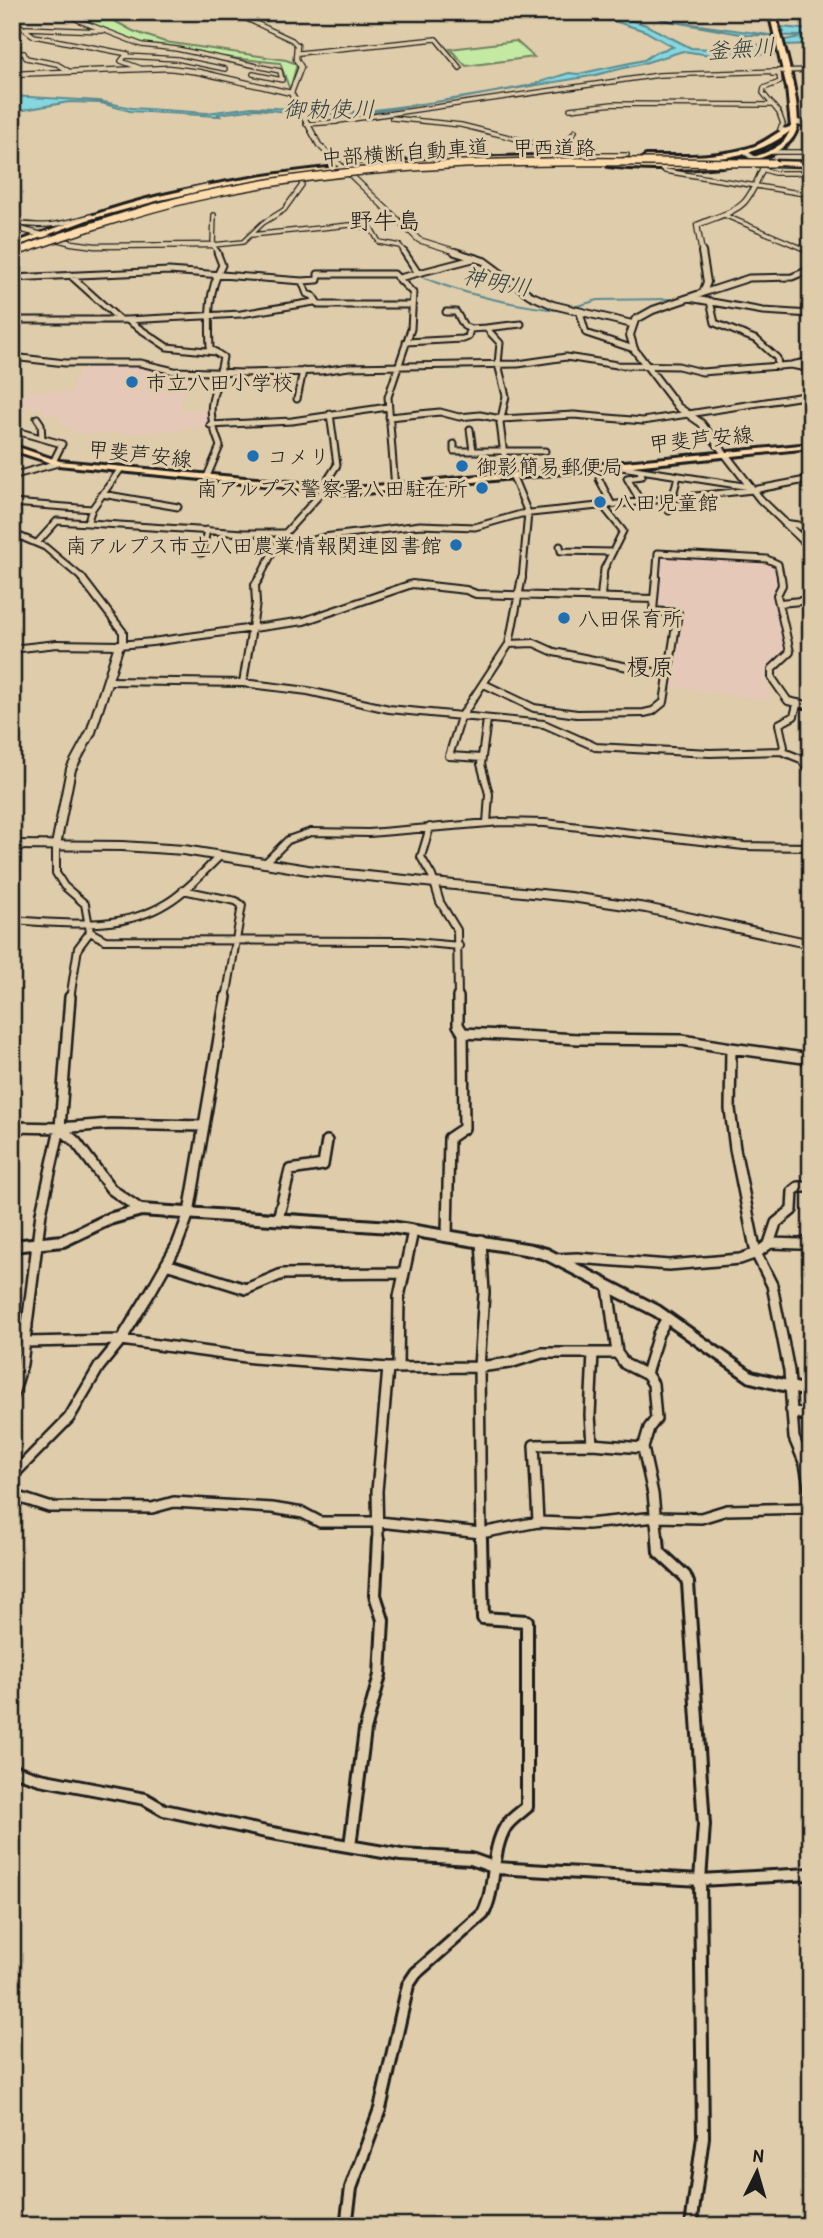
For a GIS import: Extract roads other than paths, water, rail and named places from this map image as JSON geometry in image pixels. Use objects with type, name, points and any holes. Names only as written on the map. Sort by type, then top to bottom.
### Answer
[{"type":"highway","name":"中部横断自動車道","points":[[12,256],[78,230],[167,204],[248,186],[328,174],[471,163],[811,164]]},
{"type":"main road","points":[[772,12],[786,71],[794,122],[811,125]]},
{"type":"main road","name":"甲西道路","points":[[12,246],[41,234],[176,195],[244,181],[342,167],[443,159],[700,157],[743,151],[775,139],[794,122]]},
{"type":"main road","name":"甲西道路","points":[[12,256],[58,239],[178,203],[300,180],[484,165],[708,166],[755,158],[788,140],[794,131],[794,122]]},
{"type":"main road","name":"甲斐芦安線","points":[[12,447],[56,462],[322,490],[395,489],[811,446]]},
{"type":"street","points":[[12,15],[24,12]]},
{"type":"street","points":[[66,12],[105,32],[142,45],[177,49],[280,71],[282,80],[253,74]]},
{"type":"street","points":[[232,12],[292,40],[297,46],[299,53],[296,59],[301,68],[291,93],[305,124],[320,145],[419,240],[477,258],[530,295],[580,313],[632,324]]},
{"type":"street","points":[[12,20],[16,27],[53,42],[78,43],[127,55],[177,58],[225,69]]},
{"type":"street","points":[[16,27],[105,32]]},
{"type":"street","points":[[299,53],[330,46],[393,44],[436,38],[460,68]]},
{"type":"street","points":[[140,68],[121,61],[142,45]]},
{"type":"street","points":[[12,53],[24,53],[26,58],[57,64],[68,70]]},
{"type":"street","points":[[214,75],[237,62]]},
{"type":"street","points":[[240,81],[264,68]]},
{"type":"street","points":[[12,74],[68,70],[180,69],[291,93]]},
{"type":"street","points":[[332,122],[616,80],[687,74],[811,71]]},
{"type":"street","points":[[687,74],[779,74],[780,82],[762,89],[783,124],[780,129],[787,131]]},
{"type":"street","points":[[570,110],[605,104],[772,105]]},
{"type":"street","points":[[305,124],[402,118],[439,121],[489,131],[576,156]]},
{"type":"street","points":[[561,151],[575,131]]},
{"type":"street","points":[[703,293],[706,282],[696,225],[742,207],[755,187],[764,163],[743,151]]},
{"type":"street","points":[[770,152],[811,152]]},
{"type":"street","points":[[619,166],[625,158]]},
{"type":"street","points":[[660,167],[755,187],[811,195]]},
{"type":"street","points":[[762,169],[774,173],[811,173]]},
{"type":"street","points":[[12,225],[58,239],[108,246],[239,244],[263,223],[287,208],[302,185],[300,180]]},
{"type":"street","points":[[12,225],[49,229],[206,186]]},
{"type":"street","points":[[206,479],[220,446],[211,425],[208,404],[222,372],[223,357],[210,349],[206,316],[214,276],[222,262],[213,245],[214,215]]},
{"type":"street","points":[[723,215],[811,252]]},
{"type":"street","points":[[251,235],[345,226],[366,227],[376,233],[379,242],[400,246],[418,273]]},
{"type":"street","points":[[399,278],[477,258]]},
{"type":"street","points":[[811,269],[792,276],[749,278],[641,315],[632,324],[630,341],[645,366],[678,407],[701,423],[751,488],[811,548]]},
{"type":"street","points":[[12,278],[169,271],[302,281],[318,280],[318,274],[389,273],[399,278],[413,293],[411,329],[396,367],[388,407],[395,489]]},
{"type":"street","points":[[70,275],[119,319]]},
{"type":"street","points":[[302,281],[307,294],[313,296],[314,302]]},
{"type":"street","points":[[689,298],[762,311],[811,314]]},
{"type":"street","points":[[710,301],[715,323],[757,340],[777,358],[778,367]]},
{"type":"street","points":[[12,320],[127,320],[258,313],[314,302],[319,305],[356,307],[412,305]]},
{"type":"street","points":[[446,312],[456,312],[464,326],[470,329],[521,324]]},
{"type":"street","points":[[580,313],[586,333],[634,349]]},
{"type":"street","points":[[127,320],[167,347],[216,352]]},
{"type":"street","points":[[482,758],[449,756],[461,717],[509,644],[524,569],[528,513],[503,451],[501,419],[506,396],[498,364],[500,343],[486,328]]},
{"type":"street","points":[[406,342],[463,339],[468,337],[470,329]]},
{"type":"street","points":[[12,357],[65,363],[140,363],[174,371],[222,372],[498,364],[573,357],[617,365],[678,366],[702,372],[778,367],[811,361]]},
{"type":"street","points":[[791,365],[811,369]]},
{"type":"street","points":[[297,399],[303,371]]},
{"type":"street","points":[[389,417],[440,412],[458,417],[480,415],[501,419],[574,415],[643,421],[811,395]]},
{"type":"street","points":[[211,425],[292,421],[388,407]]},
{"type":"street","points":[[243,683],[252,628],[254,585],[284,533],[322,490],[337,465],[330,414]]},
{"type":"street","points":[[37,418],[41,424],[42,438]]},
{"type":"street","points":[[470,429],[473,451]]},
{"type":"street","points":[[12,476],[56,462],[62,444],[16,431]]},
{"type":"street","points":[[454,443],[454,450],[545,451]]},
{"type":"street","points":[[615,466],[751,488]]},
{"type":"street","points":[[87,523],[92,509],[120,470]]},
{"type":"street","points":[[640,471],[642,476],[628,478],[641,502]]},
{"type":"street","points":[[669,511],[678,486],[678,476]]},
{"type":"street","points":[[599,479],[612,505]]},
{"type":"street","points":[[276,550],[324,537],[420,525],[475,527],[528,513],[641,502],[811,479]]},
{"type":"street","points":[[103,494],[178,507]]},
{"type":"street","points":[[12,503],[92,509]]},
{"type":"street","points":[[601,596],[604,569],[623,531],[603,506]]},
{"type":"street","points":[[38,542],[57,521],[284,533]]},
{"type":"street","points":[[784,523],[798,525],[811,535]]},
{"type":"street","points":[[202,553],[207,530]]},
{"type":"street","points":[[12,533],[38,542],[88,583],[122,632],[122,642],[91,732],[71,769],[56,845],[55,870],[66,891],[85,904],[90,928],[105,940],[163,938],[404,941],[458,946]]},
{"type":"street","points":[[560,546],[561,551],[612,552]]},
{"type":"street","points":[[484,684],[516,701],[546,710],[577,714],[653,711],[663,702],[678,613],[653,611],[658,553],[773,561],[778,564],[782,585],[777,592],[790,652],[772,669],[772,678],[788,701],[811,706]]},
{"type":"street","points":[[12,649],[57,644],[119,645],[304,621],[412,584],[466,590],[476,594],[653,598]]},
{"type":"street","points":[[780,603],[811,600]]},
{"type":"street","points":[[509,644],[534,643],[554,652],[605,660],[668,675]]},
{"type":"street","points":[[108,681],[243,683],[308,691],[390,709],[544,724],[595,747],[703,753],[781,751],[801,759],[811,774]]},
{"type":"street","points":[[781,751],[785,747],[779,724],[794,716],[797,705]]},
{"type":"street","points":[[486,720],[482,758],[489,794],[487,823]]},
{"type":"street","points":[[264,864],[277,846],[310,832],[365,833],[487,823],[545,823],[704,841],[811,848]]},
{"type":"street","points":[[430,827],[421,853],[440,902],[457,930],[458,1025],[463,1033],[464,1128],[449,1138],[447,1236]]},
{"type":"street","points":[[12,845],[122,846],[646,908],[811,944]]},
{"type":"street","points":[[12,920],[90,928],[132,918],[166,904],[220,856]]},
{"type":"street","points":[[12,1476],[69,1418],[166,1264],[189,1213],[242,905],[236,901],[183,890]]},
{"type":"street","points":[[12,1398],[25,1342],[41,1213],[60,1128],[70,995],[78,948],[90,928]]},
{"type":"street","points":[[463,1033],[579,1039],[682,1040],[811,1059]]},
{"type":"street","points":[[731,1048],[730,1108],[745,1202],[756,1253],[772,1285],[789,1371],[793,1438],[804,1464],[811,1496]]},
{"type":"street","points":[[12,1127],[60,1128],[110,1124],[204,1126]]},
{"type":"street","points":[[60,1128],[76,1142],[111,1189],[141,1210]]},
{"type":"street","points":[[278,1219],[290,1170],[323,1164],[327,1141]]},
{"type":"street","points":[[770,1243],[776,1222],[792,1210],[793,1191],[798,1187],[811,1187]]},
{"type":"street","points":[[12,1246],[36,1246],[63,1241],[108,1217],[141,1210],[414,1231],[515,1245],[556,1259],[667,1318],[737,1370],[751,1377],[811,1392]]},
{"type":"street","points":[[350,1846],[365,1730],[380,1675],[383,1620],[375,1595],[379,1522],[377,1491],[399,1297],[414,1231]]},
{"type":"street","points":[[346,2226],[351,2188],[380,2109],[408,1985],[415,1973],[483,1914],[490,1901],[501,1838],[507,1825],[527,1807],[527,1621],[483,1618],[479,1367],[484,1293],[481,1240]]},
{"type":"street","points":[[556,1259],[574,1256],[607,1262],[695,1265],[720,1263],[756,1253],[770,1243],[800,1244],[811,1241]]},
{"type":"street","points":[[166,1264],[246,1289],[282,1274],[404,1273]]},
{"type":"street","points":[[608,1287],[617,1353],[625,1364],[646,1374],[653,1384],[656,1419],[649,1428],[643,1448],[656,1517],[659,1552],[685,1576],[688,1583],[704,1825],[700,1880],[703,2137],[691,2226]]},
{"type":"street","points":[[646,1374],[658,1334],[667,1318]]},
{"type":"street","points":[[12,1325],[27,1327]]},
{"type":"street","points":[[25,1342],[121,1339],[253,1358],[393,1368],[479,1367],[510,1363],[541,1353],[617,1353]]},
{"type":"street","points":[[592,1444],[590,1415],[593,1353]]},
{"type":"street","points":[[791,1410],[811,1418]]},
{"type":"street","points":[[538,1522],[534,1445],[592,1444],[643,1448]]},
{"type":"street","points":[[12,1495],[49,1507],[152,1508],[174,1502],[271,1508],[303,1513],[320,1522],[379,1522],[481,1533],[538,1522],[588,1524],[656,1517],[701,1518],[727,1510],[811,1508]]},
{"type":"street","points":[[811,1567],[811,1582]]},
{"type":"street","points":[[12,1770],[40,1779],[145,1798],[164,1810],[401,1855],[450,1856],[496,1868],[700,1880],[811,1874]]},
{"type":"water","points":[[586,12],[605,12],[646,25],[691,48],[731,50],[806,36],[746,35],[663,20],[646,12],[671,21],[769,35],[784,32],[781,27],[811,30],[811,44],[784,45],[774,54],[710,55],[683,51],[591,76],[489,93],[527,86],[569,73],[578,74],[644,60],[656,52],[673,47],[645,31]]},
{"type":"water","points":[[12,96],[99,101],[132,108],[207,113],[252,107],[359,112],[433,102],[369,113],[313,114],[256,109],[218,114],[220,116],[130,111],[101,103],[69,102],[12,112]]},
{"type":"waterway","points":[[806,76],[811,78]]},
{"type":"waterway","name":"神明川","points":[[424,278],[493,299],[565,311]]},
{"type":"waterway","name":"神明川","points":[[574,307],[598,300],[670,299]]},
{"type":"place","name":"市立八田小学校","points":[[132,382]]},
{"type":"place","name":"コメリ","points":[[253,456]]},
{"type":"place","name":"御影簡易郵便局","points":[[462,466]]},
{"type":"place","name":"南アルプス警察署八田駐在所","points":[[482,488]]},
{"type":"place","name":"八田児童館","points":[[600,502]]},
{"type":"place","name":"南アルプス市立八田農業情報関連図書館","points":[[456,545]]},
{"type":"place","name":"八田保育所","points":[[564,618]]},
{"type":"district","name":"野牛島","points":[[385,220]]},
{"type":"district","name":"榎原","points":[[650,666]]},
{"type":"water label","name":"釜無川","points":[[741,48]]},
{"type":"water label","name":"御勅使川","points":[[329,108]]}]
